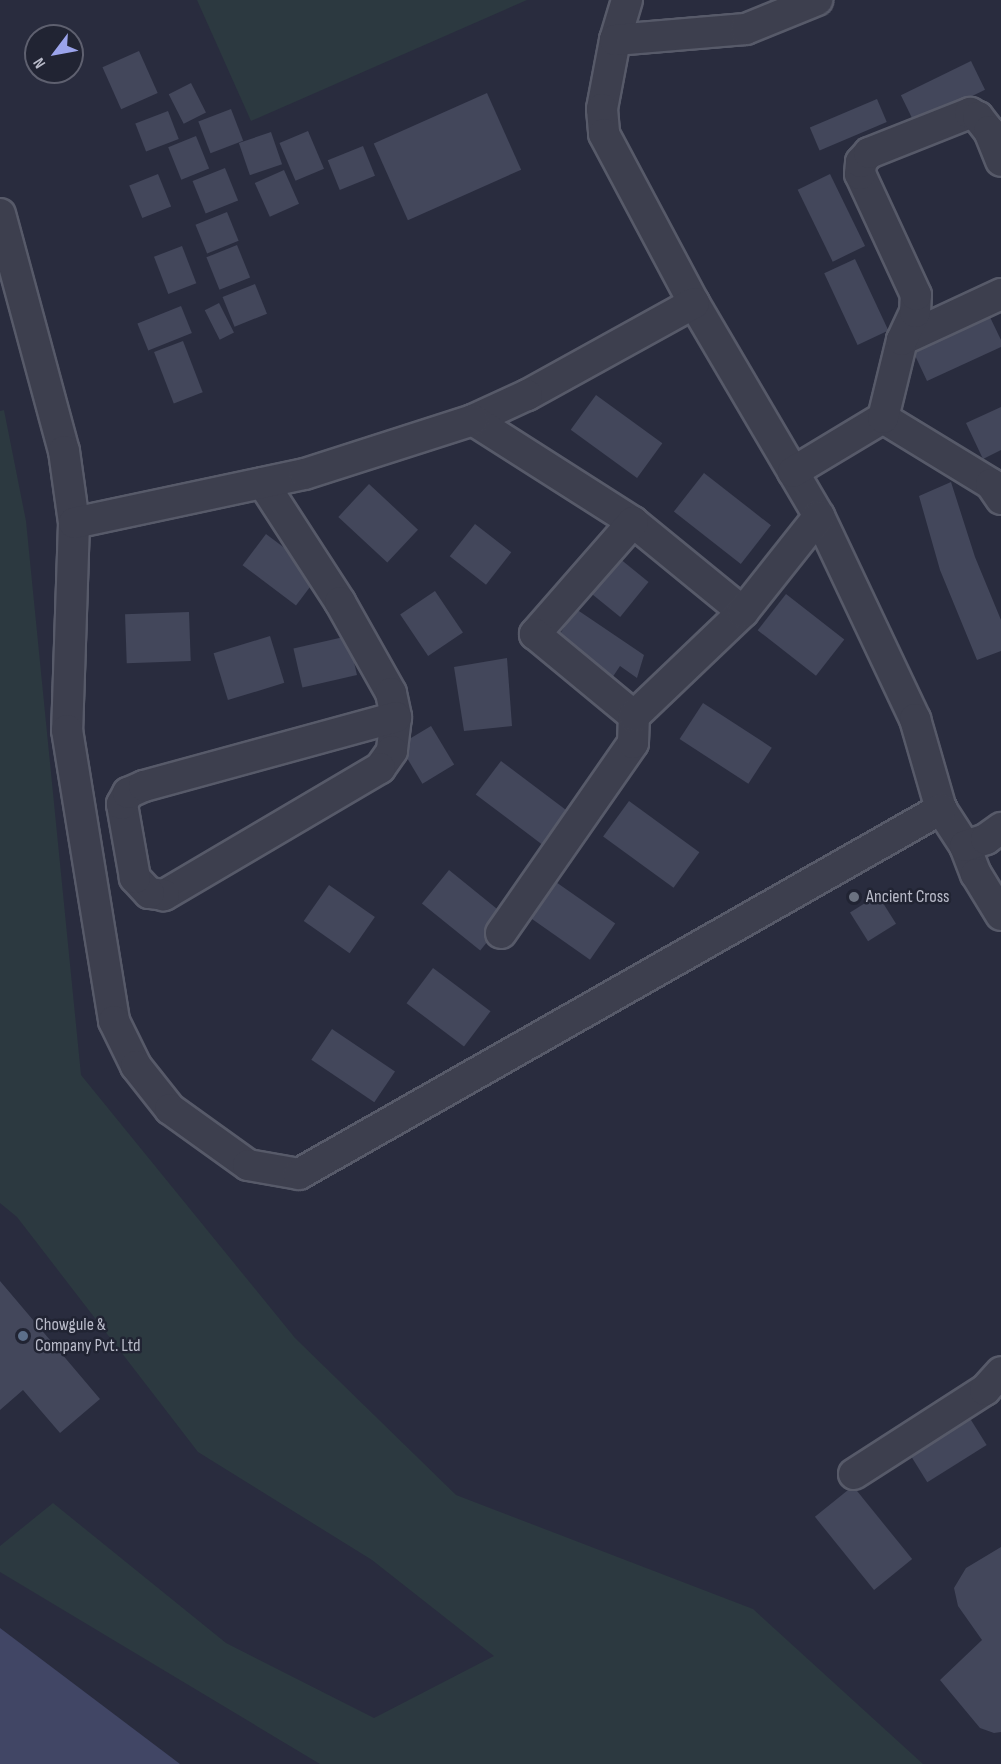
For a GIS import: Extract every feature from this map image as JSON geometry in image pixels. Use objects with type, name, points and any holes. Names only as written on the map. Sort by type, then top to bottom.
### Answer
[{"type":"street","points":[[627,0],[615,40],[602,109],[604,134],[694,303],[819,516],[915,719],[941,809],[1001,915]]},
{"type":"street","points":[[615,40],[746,29],[817,0]]},
{"type":"street","points":[[793,472],[884,418],[902,340],[915,312],[916,295],[860,174],[861,162],[869,153],[970,113],[978,117],[989,130],[1001,161]]},
{"type":"street","points":[[0,214],[64,451],[75,523],[67,730],[114,1021],[136,1066],[170,1109],[248,1165],[299,1174],[941,809]]},
{"type":"street","points":[[902,340],[1001,294]]},
{"type":"street","points":[[75,523],[305,474],[473,420],[527,395],[694,303]]},
{"type":"street","points":[[884,418],[998,487]]},
{"type":"street","points":[[473,420],[633,522],[743,612]]},
{"type":"street","points":[[263,483],[340,602],[392,693],[396,717],[392,751],[380,768],[164,895],[149,893],[135,878],[122,804],[128,793],[144,786],[396,717]]},
{"type":"street","points":[[501,933],[633,743],[634,716],[743,612],[819,516]]},
{"type":"street","points":[[633,522],[535,634],[634,716]]},
{"type":"street","points":[[964,846],[986,839],[1001,828]]},
{"type":"street","points":[[854,1474],[985,1390],[1001,1372]]},
{"type":"shaded area","points":[[197,0],[527,0],[251,121]]},
{"type":"shaded area","points":[[4,410],[26,521],[81,1075],[295,1338],[456,1495],[753,1609],[923,1764],[320,1764],[0,1572],[0,1546],[53,1503],[226,1643],[374,1718],[494,1656],[372,1560],[198,1452],[17,1217],[0,1203],[0,411]]},
{"type":"water","points":[[0,1628],[180,1764],[0,1764]]},
{"type":"building","points":[[139,51],[158,93],[121,109],[102,67]]},
{"type":"building","points":[[971,61],[985,90],[915,124],[901,95]]},
{"type":"building","points":[[191,83],[206,112],[184,124],[169,94]]},
{"type":"building","points":[[487,93],[521,170],[408,220],[374,143]]},
{"type":"building","points":[[877,99],[887,122],[820,151],[810,128]]},
{"type":"building","points":[[231,109],[243,141],[211,153],[198,122]]},
{"type":"building","points":[[168,111],[179,139],[146,152],[135,124]]},
{"type":"building","points":[[308,131],[324,169],[295,181],[279,143]]},
{"type":"building","points":[[271,132],[282,164],[250,175],[239,143]]},
{"type":"building","points":[[196,136],[209,168],[181,180],[168,147]]},
{"type":"building","points":[[363,146],[375,176],[340,190],[328,160]]},
{"type":"building","points":[[225,168],[238,200],[206,214],[193,181]]},
{"type":"building","points":[[284,170],[299,204],[270,217],[255,183]]},
{"type":"building","points":[[158,174],[171,206],[142,218],[129,186]]},
{"type":"building","points":[[830,174],[865,246],[833,262],[798,190]]},
{"type":"building","points":[[227,212],[239,241],[207,253],[195,225]]},
{"type":"building","points":[[237,245],[250,277],[220,290],[206,257]]},
{"type":"building","points":[[182,246],[196,283],[168,294],[154,257]]},
{"type":"building","points":[[855,259],[888,331],[858,345],[824,273]]},
{"type":"building","points":[[255,284],[267,314],[235,327],[223,297]]},
{"type":"building","points":[[219,303],[234,332],[220,340],[205,310]]},
{"type":"building","points":[[181,306],[192,333],[148,350],[137,324]]},
{"type":"building","points":[[988,313],[1001,340],[1001,347],[927,381],[912,349]]},
{"type":"building","points":[[183,341],[203,392],[174,403],[154,352]]},
{"type":"building","points":[[596,395],[662,443],[637,478],[571,430]]},
{"type":"building","points":[[1001,407],[1001,450],[983,459],[966,423]]},
{"type":"building","points":[[704,473],[771,525],[741,564],[674,512]]},
{"type":"building","points":[[951,482],[975,557],[1001,620],[1001,651],[977,660],[940,570],[919,496]]},
{"type":"building","points":[[369,484],[418,530],[387,563],[338,517]]},
{"type":"building","points":[[475,524],[511,552],[486,585],[450,556]]},
{"type":"building","points":[[266,534],[320,574],[296,605],[243,565]]},
{"type":"building","points":[[619,558],[649,582],[620,617],[591,593]]},
{"type":"building","points":[[435,591],[463,632],[428,656],[400,614]]},
{"type":"building","points":[[786,594],[844,640],[816,676],[758,630]]},
{"type":"building","points":[[576,609],[644,655],[637,678],[620,666],[610,681],[554,643]]},
{"type":"building","points":[[189,612],[191,661],[127,663],[125,614]]},
{"type":"building","points":[[270,636],[284,683],[228,700],[214,653]]},
{"type":"building","points":[[348,636],[357,675],[302,688],[293,649]]},
{"type":"building","points":[[507,658],[512,726],[464,731],[454,667]]},
{"type":"building","points":[[703,703],[772,748],[748,784],[680,739]]},
{"type":"building","points":[[431,726],[454,765],[422,784],[399,745]]},
{"type":"building","points":[[501,761],[574,816],[548,849],[476,795]]},
{"type":"building","points":[[629,801],[699,852],[674,888],[603,837]]},
{"type":"building","points":[[449,870],[507,917],[480,951],[422,903]]},
{"type":"building","points":[[553,880],[615,924],[590,960],[528,916]]},
{"type":"building","points":[[329,885],[375,917],[350,953],[304,921]]},
{"type":"building","points":[[878,895],[896,924],[868,941],[850,912]]},
{"type":"building","points":[[433,968],[491,1011],[464,1046],[407,1003]]},
{"type":"building","points":[[332,1029],[395,1071],[374,1102],[311,1060]]},
{"type":"building","name":"Chowgule & Company Pvt. Ltd","points":[[0,1281],[100,1399],[60,1433],[23,1390],[0,1410]]},
{"type":"building","points":[[966,1412],[987,1445],[927,1482],[907,1449]]},
{"type":"building","points":[[853,1486],[912,1559],[874,1590],[815,1517]]},
{"type":"building","points":[[1001,1547],[1001,1732],[994,1733],[980,1728],[940,1680],[982,1640],[958,1606],[954,1588],[966,1568]]},
{"type":"place","name":"Ancient Cross","points":[[854,897]]},
{"type":"place","name":"Chowgule & Company Pvt. Ltd","points":[[23,1336]]}]
